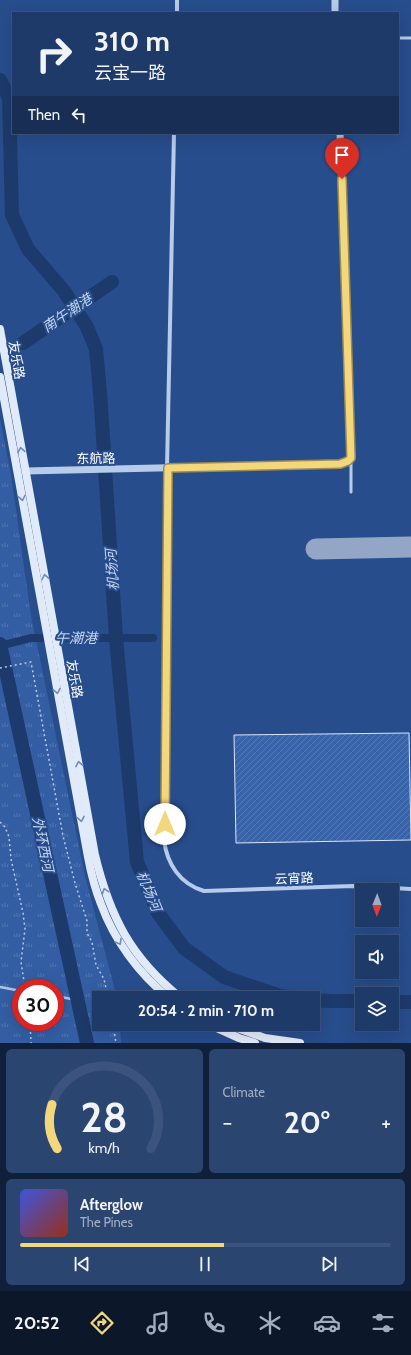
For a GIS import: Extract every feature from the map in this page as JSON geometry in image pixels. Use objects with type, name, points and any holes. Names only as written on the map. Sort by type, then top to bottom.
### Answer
[{"type":"main road","name":"友乐路","points":[[0,329],[21,471]]},
{"type":"main road","name":"友乐路","points":[[0,377],[21,471],[54,651],[95,855],[108,902],[117,922],[150,975]]},
{"type":"main road","points":[[150,975],[163,991]]},
{"type":"main road","points":[[150,975],[173,991]]},
{"type":"main road","points":[[224,1031],[255,1043]]},
{"type":"main road","points":[[246,1031],[265,1038],[300,1043]]},
{"type":"street","points":[[177,0],[177,12]]},
{"type":"street","points":[[335,0],[335,12]]},
{"type":"street","points":[[168,468],[174,134]]},
{"type":"street","points":[[340,134],[351,458]]},
{"type":"street","name":"东航路","points":[[21,471],[340,464],[351,458]]},
{"type":"street","name":"云宵路","points":[[168,468],[164,840],[166,852],[170,861],[181,878],[196,888],[208,891],[353,886],[411,889]]},
{"type":"street","points":[[21,471],[42,469]]},
{"type":"lane","points":[[399,38],[411,38]]},
{"type":"lane","points":[[351,458],[351,492]]},
{"type":"path","points":[[0,668],[30,662],[63,836],[75,883],[87,921],[87,933],[92,942],[96,965],[104,979],[107,991]]},
{"type":"path","points":[[0,822],[5,827],[9,837],[11,859],[23,913],[25,929],[22,962],[23,979]]},
{"type":"path","points":[[30,1031],[31,1043]]},
{"type":"path","points":[[114,1031],[116,1043]]},
{"type":"green space","points":[[0,419],[11,475],[31,616],[85,876],[115,991],[92,991],[92,1031],[120,1031],[121,1043],[0,1043]]},
{"type":"building","points":[[409,733],[411,840],[236,843],[234,735]]},
{"type":"waterway","name":"机场河","points":[[0,80],[9,98],[12,215],[28,249],[64,291],[87,327],[96,349],[116,638],[137,862],[158,913],[184,948],[224,977],[265,991]]},
{"type":"waterway","name":"南午潮港","points":[[23,343],[112,282]]},
{"type":"waterway","name":"午潮港","points":[[0,646],[31,638],[153,638]]},
{"type":"waterway","name":"外环西河","points":[[0,644],[87,1043]]},
{"type":"waterway","points":[[0,987],[12,989]]},
{"type":"waterway","points":[[64,998],[77,1000]]},
{"type":"waterway","name":"机场河","points":[[320,1000],[355,1001]]},
{"type":"waterway","name":"机场河","points":[[399,1002],[411,1002]]},
{"type":"taxiway","points":[[316,549],[411,547]]},
{"type":"route","points":[[165,824],[168,468],[340,464],[351,458],[342,179]]}]
